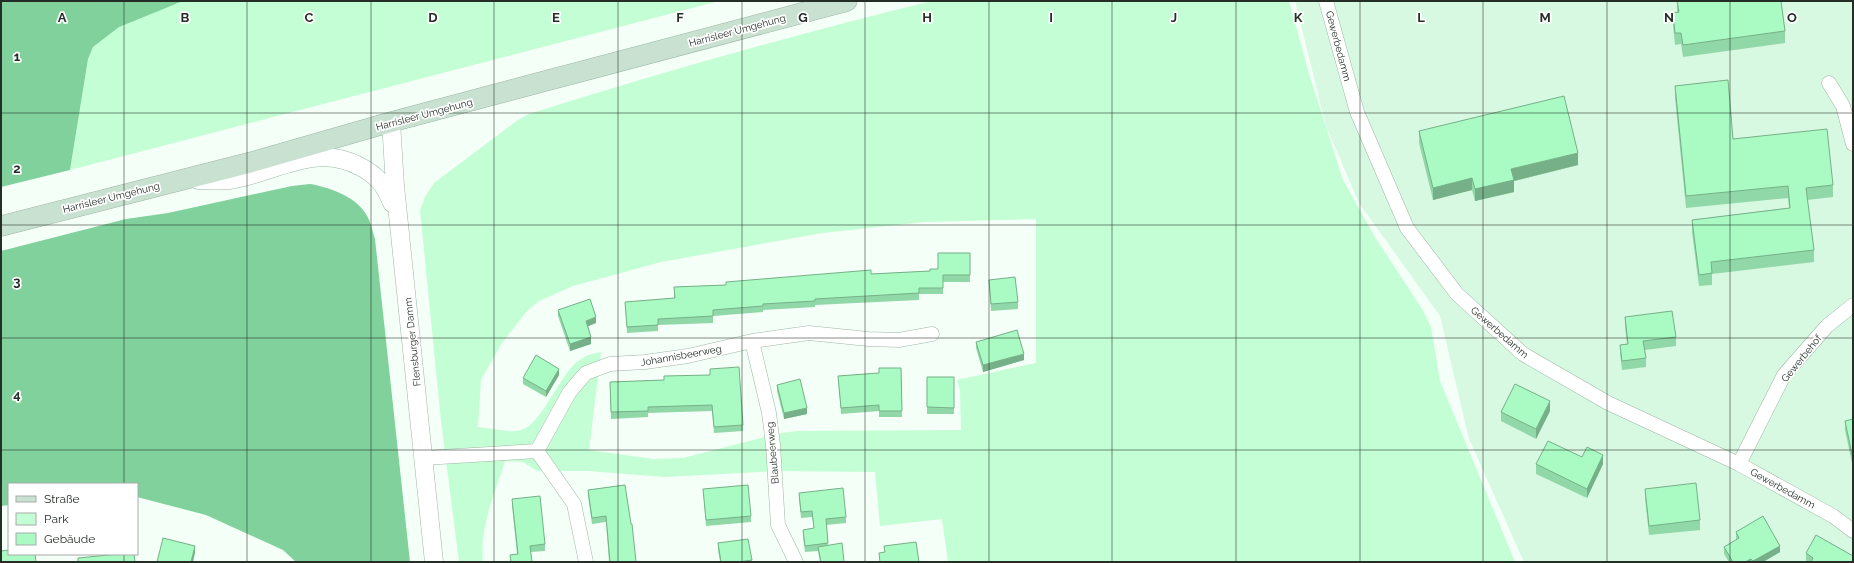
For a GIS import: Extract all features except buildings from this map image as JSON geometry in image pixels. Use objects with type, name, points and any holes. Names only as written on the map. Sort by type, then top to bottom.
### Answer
[{"type":"main road","name":"Harrisleer Umgehung","points":[[1,226],[252,162],[391,122],[847,1]]},
{"type":"street","name":"Gewerbedamm","points":[[1326,1],[1357,112],[1407,228],[1457,294],[1523,354],[1608,403],[1739,464],[1833,516],[1853,531]]},
{"type":"street","points":[[1829,83],[1843,106],[1853,144]]},
{"type":"street","name":"Flensburger Damm","points":[[391,122],[399,219],[434,562]]},
{"type":"street","points":[[181,180],[229,180],[315,156],[331,156],[357,164],[372,173],[386,188],[399,219]]},
{"type":"street","name":"Gewerbehof","points":[[1739,464],[1784,375],[1827,326],[1853,305]]},
{"type":"street","name":"Johannisbeerweg","points":[[537,450],[569,393],[586,373],[610,364],[645,362],[688,356],[752,341],[809,333],[868,340],[899,340],[932,334]]},
{"type":"street","name":"Blaubeerweg","points":[[752,341],[769,413],[773,445],[778,525],[796,562]]},
{"type":"street","points":[[424,458],[537,450],[574,504],[586,562]]},
{"type":"shaded area","points":[[1295,1],[1853,1],[1853,562],[1524,562],[1469,439],[1440,316],[1359,203],[1326,126]]},
{"type":"green space","points":[[1,1],[183,1],[119,27],[93,47],[88,59],[70,170],[1,187]]},
{"type":"green space","points":[[183,1],[719,1],[70,170],[88,59],[93,47],[119,26]]},
{"type":"green space","points":[[932,1],[1289,1],[1310,77],[1343,180],[1375,237],[1422,309],[1431,327],[1440,381],[1515,562],[948,562],[942,519],[880,526],[875,472],[778,471],[665,477],[588,471],[537,471],[523,462],[505,461],[489,511],[483,536],[483,562],[459,562],[441,421],[420,210],[425,197],[434,183],[518,120],[529,114],[730,54]],"holes":[[[1036,219],[1036,363],[957,380],[960,391],[961,430],[797,431],[781,433],[683,458],[653,459],[589,450],[601,352],[586,356],[573,366],[542,411],[526,428],[512,431],[478,427],[481,380],[502,343],[527,311],[539,301],[573,286],[661,262],[822,233],[924,222]]]},
{"type":"green space","points":[[310,184],[339,192],[346,196],[363,210],[367,216],[375,239],[410,562],[296,562],[283,550],[206,515],[138,497],[138,483],[8,483],[8,505],[1,506],[1,251],[126,219],[168,213],[292,186]]}]
